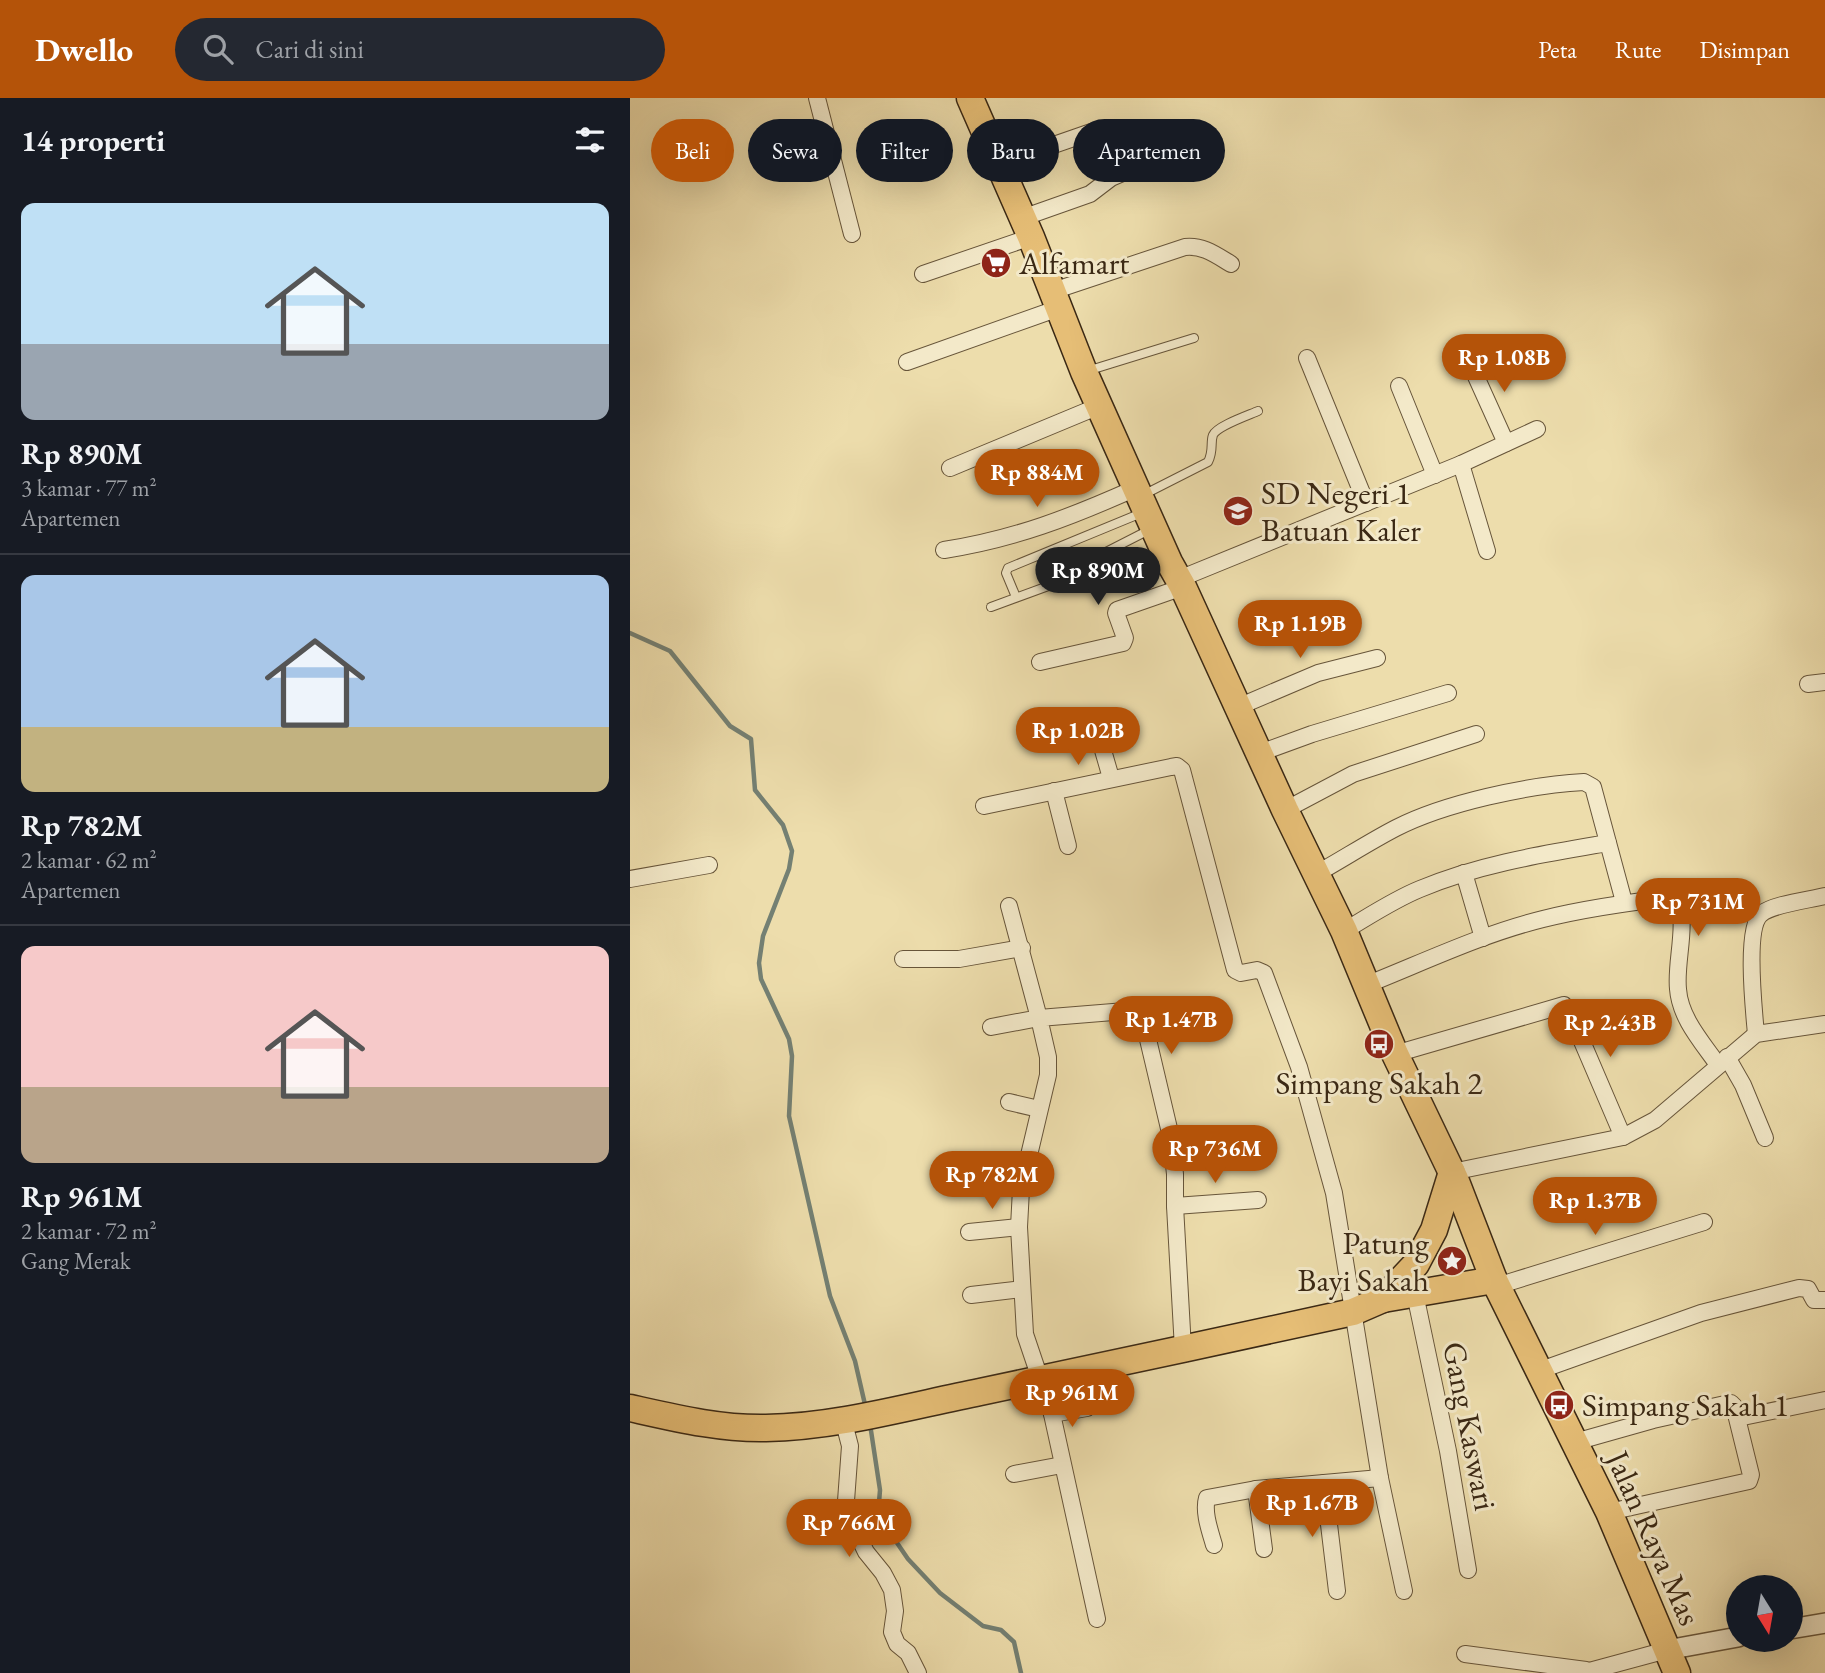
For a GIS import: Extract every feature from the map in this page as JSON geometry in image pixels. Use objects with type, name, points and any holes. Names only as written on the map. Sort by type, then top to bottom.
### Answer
[{"type":"highway","name":"Jalan Raya Mas","points":[[976,100],[983,119]]},
{"type":"highway","name":"Jalan Raya Mas","points":[[1007,182],[1099,406],[1285,810],[1344,931],[1395,1054],[1452,1172],[1495,1283],[1609,1512],[1672,1661]]},
{"type":"highway","points":[[1384,1299],[1416,1264],[1434,1230],[1452,1172]]},
{"type":"highway","points":[[630,1408],[692,1422],[731,1427],[767,1428],[845,1419],[1353,1312],[1384,1299],[1495,1283]]},
{"type":"street","points":[[817,98],[852,233]]},
{"type":"street","points":[[923,274],[1026,228],[1090,194],[1106,182]]},
{"type":"street","points":[[907,362],[1185,247],[1204,249],[1231,264]]},
{"type":"street","points":[[1307,358],[1366,503]]},
{"type":"street","points":[[1469,361],[1506,443]]},
{"type":"street","points":[[1399,386],[1435,475]]},
{"type":"street","points":[[950,468],[1099,406]]},
{"type":"street","points":[[1040,662],[1123,643],[1125,638],[1117,610],[1177,576],[1435,475],[1537,429]]},
{"type":"street","points":[[1461,464],[1487,551]]},
{"type":"street","points":[[944,550],[987,544],[1074,516],[1144,506]]},
{"type":"street","points":[[1238,707],[1318,673],[1377,658]]},
{"type":"street","points":[[1808,684],[1825,682]]},
{"type":"street","points":[[1260,753],[1311,734],[1448,693]]},
{"type":"street","points":[[1094,719],[1111,778]]},
{"type":"street","points":[[1285,810],[1353,774],[1476,734]]},
{"type":"street","points":[[984,806],[1171,767],[1177,766],[1182,770],[1235,970],[1241,974],[1258,970],[1264,973],[1299,1067],[1334,1193],[1380,1478],[1404,1591]]},
{"type":"street","points":[[1316,874],[1396,828],[1430,813],[1493,796],[1577,782],[1588,783],[1593,787],[1624,902]]},
{"type":"street","points":[[1054,791],[1068,846]]},
{"type":"street","points":[[1344,931],[1418,890],[1464,873],[1511,860],[1608,843]]},
{"type":"street","points":[[630,878],[709,864]]},
{"type":"street","points":[[1464,873],[1483,938]]},
{"type":"street","points":[[1765,1138],[1743,1085],[1737,1049],[1752,984],[1756,922],[1759,915],[1769,910],[1825,896]]},
{"type":"street","points":[[1366,985],[1483,938],[1541,919],[1624,902],[1676,897],[1681,918],[1677,988],[1683,1014],[1737,1049]]},
{"type":"street","points":[[1009,906],[1048,1057],[1046,1085],[1021,1189],[1019,1227],[1025,1334],[1052,1414],[1097,1619]]},
{"type":"street","points":[[903,959],[959,959],[1022,948]]},
{"type":"street","points":[[1395,1054],[1564,1005],[1569,1011],[1623,1137]]},
{"type":"street","points":[[991,1027],[1039,1018],[1138,1010],[1140,1012],[1171,1137],[1183,1349]]},
{"type":"street","points":[[1452,1172],[1623,1137],[1655,1120],[1737,1049],[1825,1024]]},
{"type":"street","points":[[1009,1102],[1039,1108]]},
{"type":"street","points":[[1175,1206],[1258,1200]]},
{"type":"street","points":[[1495,1283],[1704,1222]]},
{"type":"street","points":[[969,1232],[1019,1227]]},
{"type":"street","points":[[1538,1371],[1701,1313],[1786,1291],[1804,1287],[1814,1300],[1825,1300]]},
{"type":"street","points":[[971,1295],[1022,1289]]},
{"type":"street","name":"Gang Kaswari","points":[[1415,1294],[1448,1451],[1468,1570]]},
{"type":"street","points":[[1738,1418],[1825,1400]]},
{"type":"street","points":[[1575,1442],[1653,1420],[1731,1403],[1734,1406],[1751,1475],[1749,1481],[1609,1512]]},
{"type":"street","points":[[1052,1414],[1087,1408]]},
{"type":"street","points":[[845,1419],[850,1446],[846,1500],[848,1515],[861,1542],[892,1590],[895,1611],[892,1632],[897,1644],[908,1653],[918,1673]]},
{"type":"street","points":[[1014,1474],[1062,1465]]},
{"type":"street","points":[[1213,1545],[1207,1498],[1256,1489],[1380,1478]]},
{"type":"street","points":[[1324,1483],[1337,1591]]},
{"type":"street","points":[[1256,1489],[1264,1549]]},
{"type":"street","points":[[1803,1627],[1825,1623]]},
{"type":"street","points":[[1465,1654],[1584,1672],[1672,1661],[1726,1641]]},
{"type":"lane","points":[[1084,372],[1194,338]]},
{"type":"lane","points":[[1016,597],[1006,573],[1008,568],[1144,506],[1208,462],[1213,453],[1212,437],[1216,430],[1258,411]]},
{"type":"lane","points":[[1144,506],[1104,553],[1112,579],[1119,582],[1177,576]]},
{"type":"lane","points":[[990,607],[1051,585]]},
{"type":"waterway","points":[[630,633],[670,651],[730,726],[751,739],[755,790],[783,825],[792,851],[789,869],[763,936],[759,963],[761,979],[789,1039],[792,1056],[789,1116],[830,1296],[855,1361],[866,1409]]},
{"type":"waterway","points":[[870,1424],[880,1490],[878,1515],[908,1559],[940,1593],[983,1626],[1001,1630],[1014,1642],[1021,1673]]},
{"type":"place","name":"Alfamart","points":[[996,263]]},
{"type":"place","name":"SD Negeri 1 Batuan Kaler","points":[[1238,511]]},
{"type":"place","name":"Simpang Sakah 2","points":[[1379,1044]]},
{"type":"place","name":"Patung Bayi Sakah","points":[[1452,1261]]},
{"type":"place","name":"Simpang Sakah 1","points":[[1559,1405]]}]
